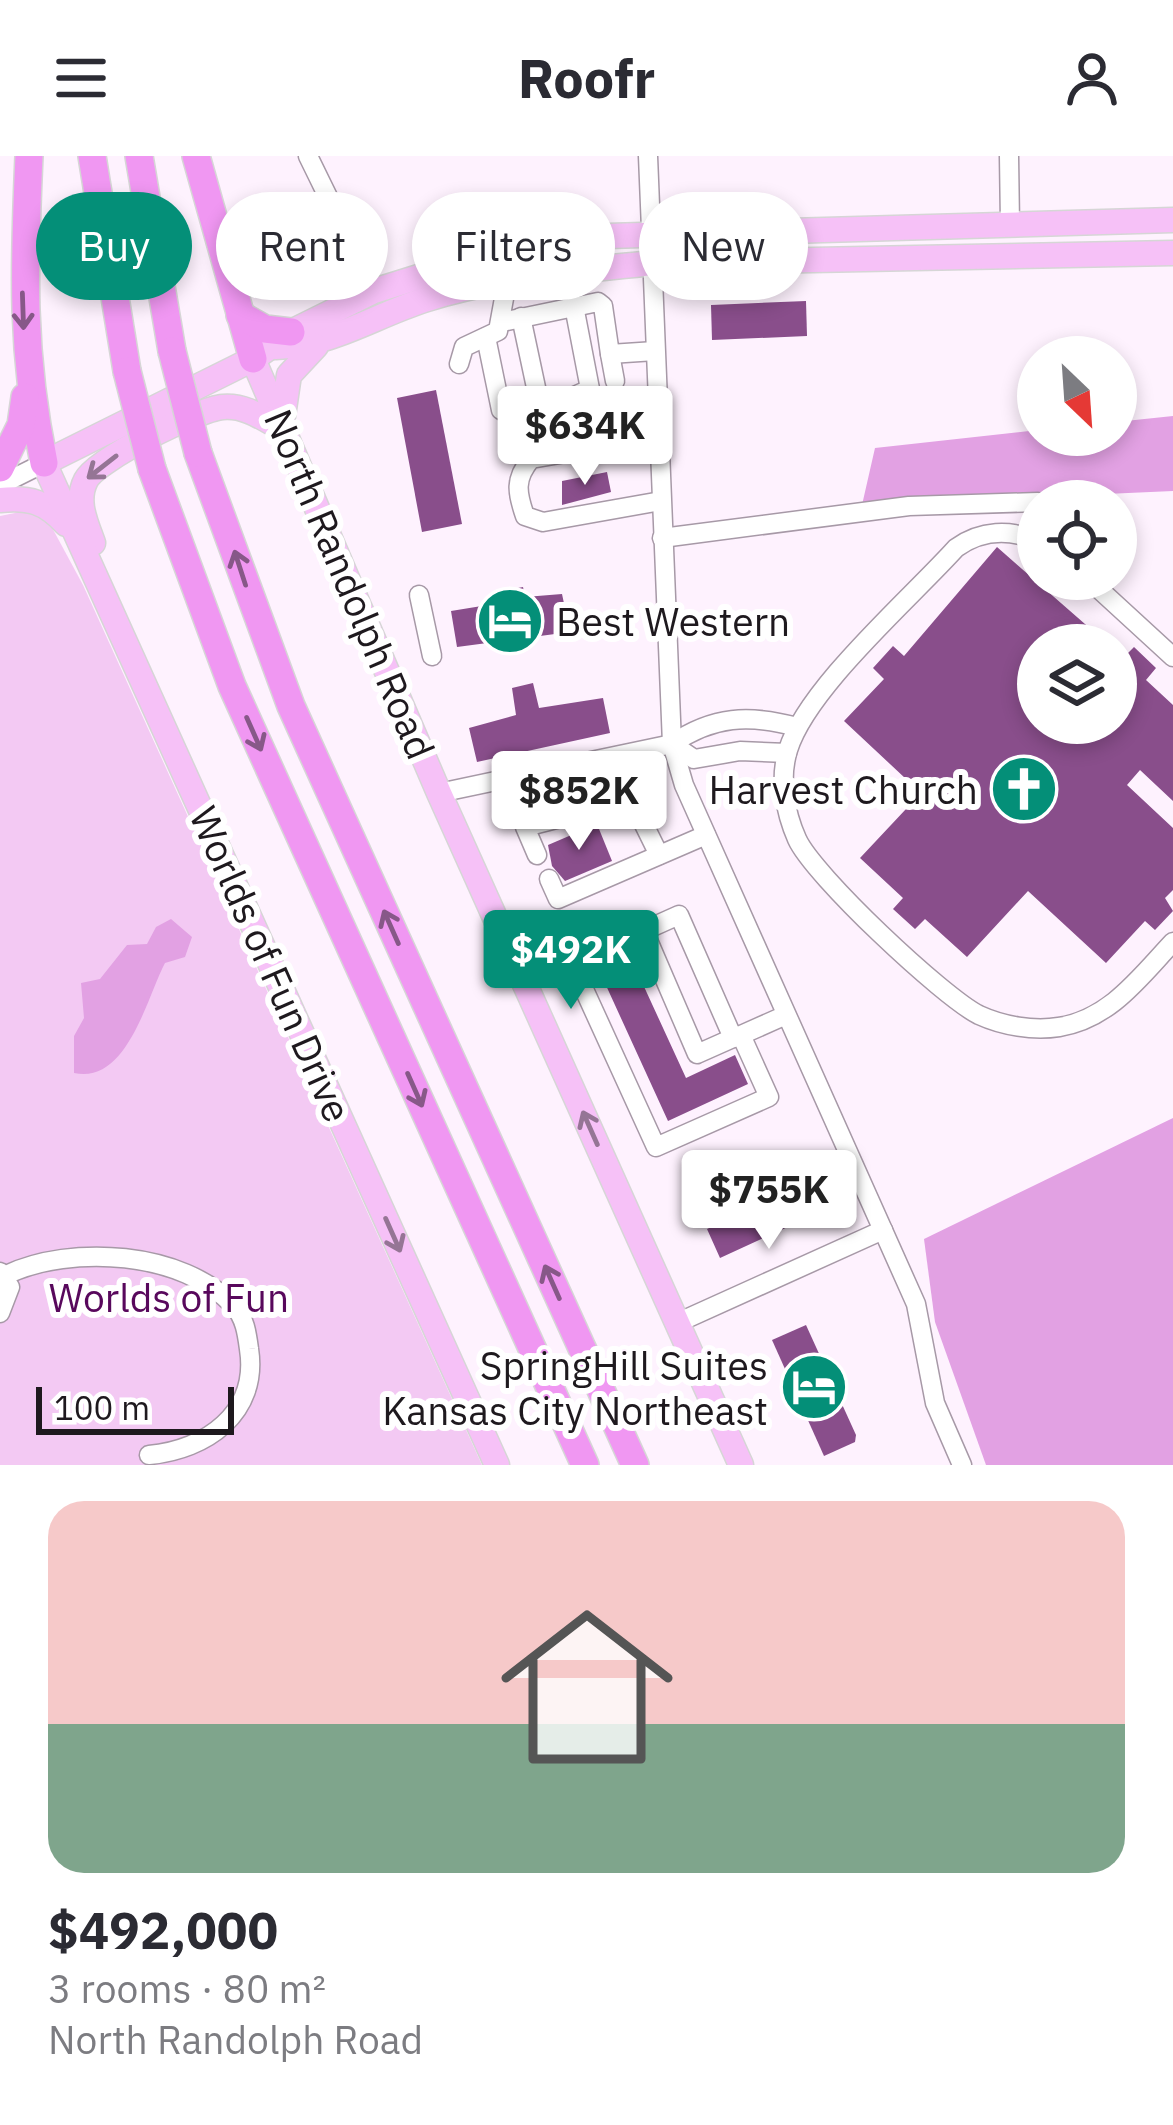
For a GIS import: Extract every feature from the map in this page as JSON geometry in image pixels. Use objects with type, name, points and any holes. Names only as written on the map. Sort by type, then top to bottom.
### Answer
[{"type":"highway","points":[[29,156],[22,298],[27,381],[44,463]]},
{"type":"highway","points":[[92,156],[127,371],[152,469],[232,686],[585,1465]]},
{"type":"highway","points":[[139,156],[172,351],[198,452],[291,706],[635,1465]]},
{"type":"highway","points":[[196,156],[240,316],[284,346]]},
{"type":"highway","points":[[240,316],[284,346]]},
{"type":"highway","points":[[0,468],[21,425],[27,381]]},
{"type":"main road","points":[[808,230],[1173,220]]},
{"type":"main road","points":[[1036,223],[1037,256]]},
{"type":"main road","points":[[388,287],[511,248],[573,237],[639,234]]},
{"type":"main road","points":[[808,260],[1173,253]]},
{"type":"main road","points":[[44,463],[284,346],[359,300]]},
{"type":"main road","points":[[284,346],[424,300]]},
{"type":"main road","points":[[103,592],[84,518],[81,494],[87,476],[109,459],[211,410],[247,409],[283,429],[284,346]]},
{"type":"main road","name":"North Randolph Road","points":[[284,346],[283,429],[741,1465]]},
{"type":"main road","name":"Worlds of Fun Drive","points":[[44,463],[496,1465]]},
{"type":"main road","points":[[0,500],[26,498],[50,507],[73,532]]},
{"type":"street","points":[[308,156],[326,192]]},
{"type":"street","points":[[648,156],[649,192]]},
{"type":"street","points":[[1009,156],[1010,224]]},
{"type":"street","points":[[486,300],[491,311],[508,318]]},
{"type":"street","points":[[508,300],[508,318],[544,410]]},
{"type":"street","points":[[653,300],[672,744],[706,835],[916,1304],[934,1402],[962,1465]]},
{"type":"street","points":[[459,364],[464,347],[486,338],[508,318],[603,305],[615,381]]},
{"type":"street","points":[[486,338],[501,410],[510,415],[576,412],[588,402],[590,389],[574,306]]},
{"type":"street","points":[[610,354],[655,351]]},
{"type":"street","points":[[658,437],[531,459],[519,473],[517,494],[525,516],[543,522],[661,501]]},
{"type":"street","points":[[0,485],[44,463]]},
{"type":"street","points":[[662,538],[909,506],[1017,503]]},
{"type":"street","points":[[1017,534],[984,534],[956,548],[797,727],[787,754],[786,809],[814,868],[976,1013],[1028,1028],[1087,1019],[1126,993],[1173,942]]},
{"type":"street","points":[[419,595],[431,656]]},
{"type":"street","points":[[1111,600],[1173,658]]},
{"type":"street","points":[[440,793],[672,744],[702,723],[768,719],[797,727]]},
{"type":"street","points":[[672,744],[694,759],[740,751],[787,754]]},
{"type":"street","points":[[554,769],[564,818]]},
{"type":"street","points":[[538,855],[525,826],[632,800],[659,855]]},
{"type":"street","points":[[549,878],[558,899],[706,835]]},
{"type":"street","points":[[679,915],[737,1036],[769,1097],[656,1147],[572,963],[679,915]]},
{"type":"street","points":[[644,931],[697,1054],[786,1015]]},
{"type":"street","points":[[677,1323],[883,1230]]},
{"type":"street","points":[[0,1312],[10,1287],[3,1273],[56,1261],[146,1262],[218,1293],[238,1309],[252,1368],[230,1420],[192,1448],[149,1455]]},
{"type":"green space","name":"Worlds of Fun","points":[[25,511],[49,522],[83,585],[482,1465],[0,1465],[0,516]]},
{"type":"shaded area","points":[[1173,416],[1173,491],[1137,493],[1137,480],[1017,480],[1017,498],[862,505],[875,448],[1017,432],[1017,456],[1137,456],[1137,420]]},
{"type":"shaded area","points":[[171,919],[192,937],[185,957],[165,963],[133,1035],[108,1066],[92,1073],[74,1073],[74,1036],[84,1018],[81,983],[100,979],[127,945],[147,944],[156,927]]},
{"type":"shaded area","points":[[1173,1118],[1173,1465],[986,1465],[935,1322],[924,1239]]},
{"type":"building","points":[[806,301],[807,336],[712,340],[711,305]]},
{"type":"building","points":[[436,390],[462,524],[422,532],[397,398]]},
{"type":"building","points":[[607,472],[611,492],[562,505],[562,481]]},
{"type":"building","name":"Harvest Church","points":[[997,547],[1017,564],[1017,600],[1058,600],[1085,624],[1017,624],[1017,744],[1137,744],[1137,650],[1156,668],[1146,680],[1173,705],[1173,801],[1140,770],[1127,785],[1173,828],[1173,890],[1165,898],[1173,911],[1155,930],[1145,921],[1106,963],[1028,891],[967,957],[925,919],[915,929],[893,909],[903,898],[860,858],[921,793],[844,721],[884,679],[873,668],[893,646],[904,656]]},
{"type":"building","name":"Best Western","points":[[523,587],[525,597],[562,594],[569,627],[555,629],[555,634],[457,647],[451,611],[494,604],[492,593]]},
{"type":"building","points":[[533,683],[539,708],[603,698],[610,733],[477,762],[469,728],[516,715],[512,688]]},
{"type":"building","points":[[597,824],[612,861],[565,881],[552,866],[548,845]]},
{"type":"building","points":[[635,967],[686,1078],[735,1055],[748,1084],[668,1121],[604,981]]},
{"type":"building","points":[[815,1178],[829,1208],[720,1258],[707,1229],[754,1207],[746,1191],[762,1184],[769,1200]]},
{"type":"building","name":"SpringHill Suites Kansas City Northeast","points":[[806,1325],[856,1435],[855,1442],[824,1456],[772,1340]]},
{"type":"place","name":"Best Western","points":[[510,621]]},
{"type":"place","name":"Harvest Church","points":[[1024,789]]},
{"type":"place","name":"SpringHill Suites Kansas City Northeast","points":[[814,1387]]}]
